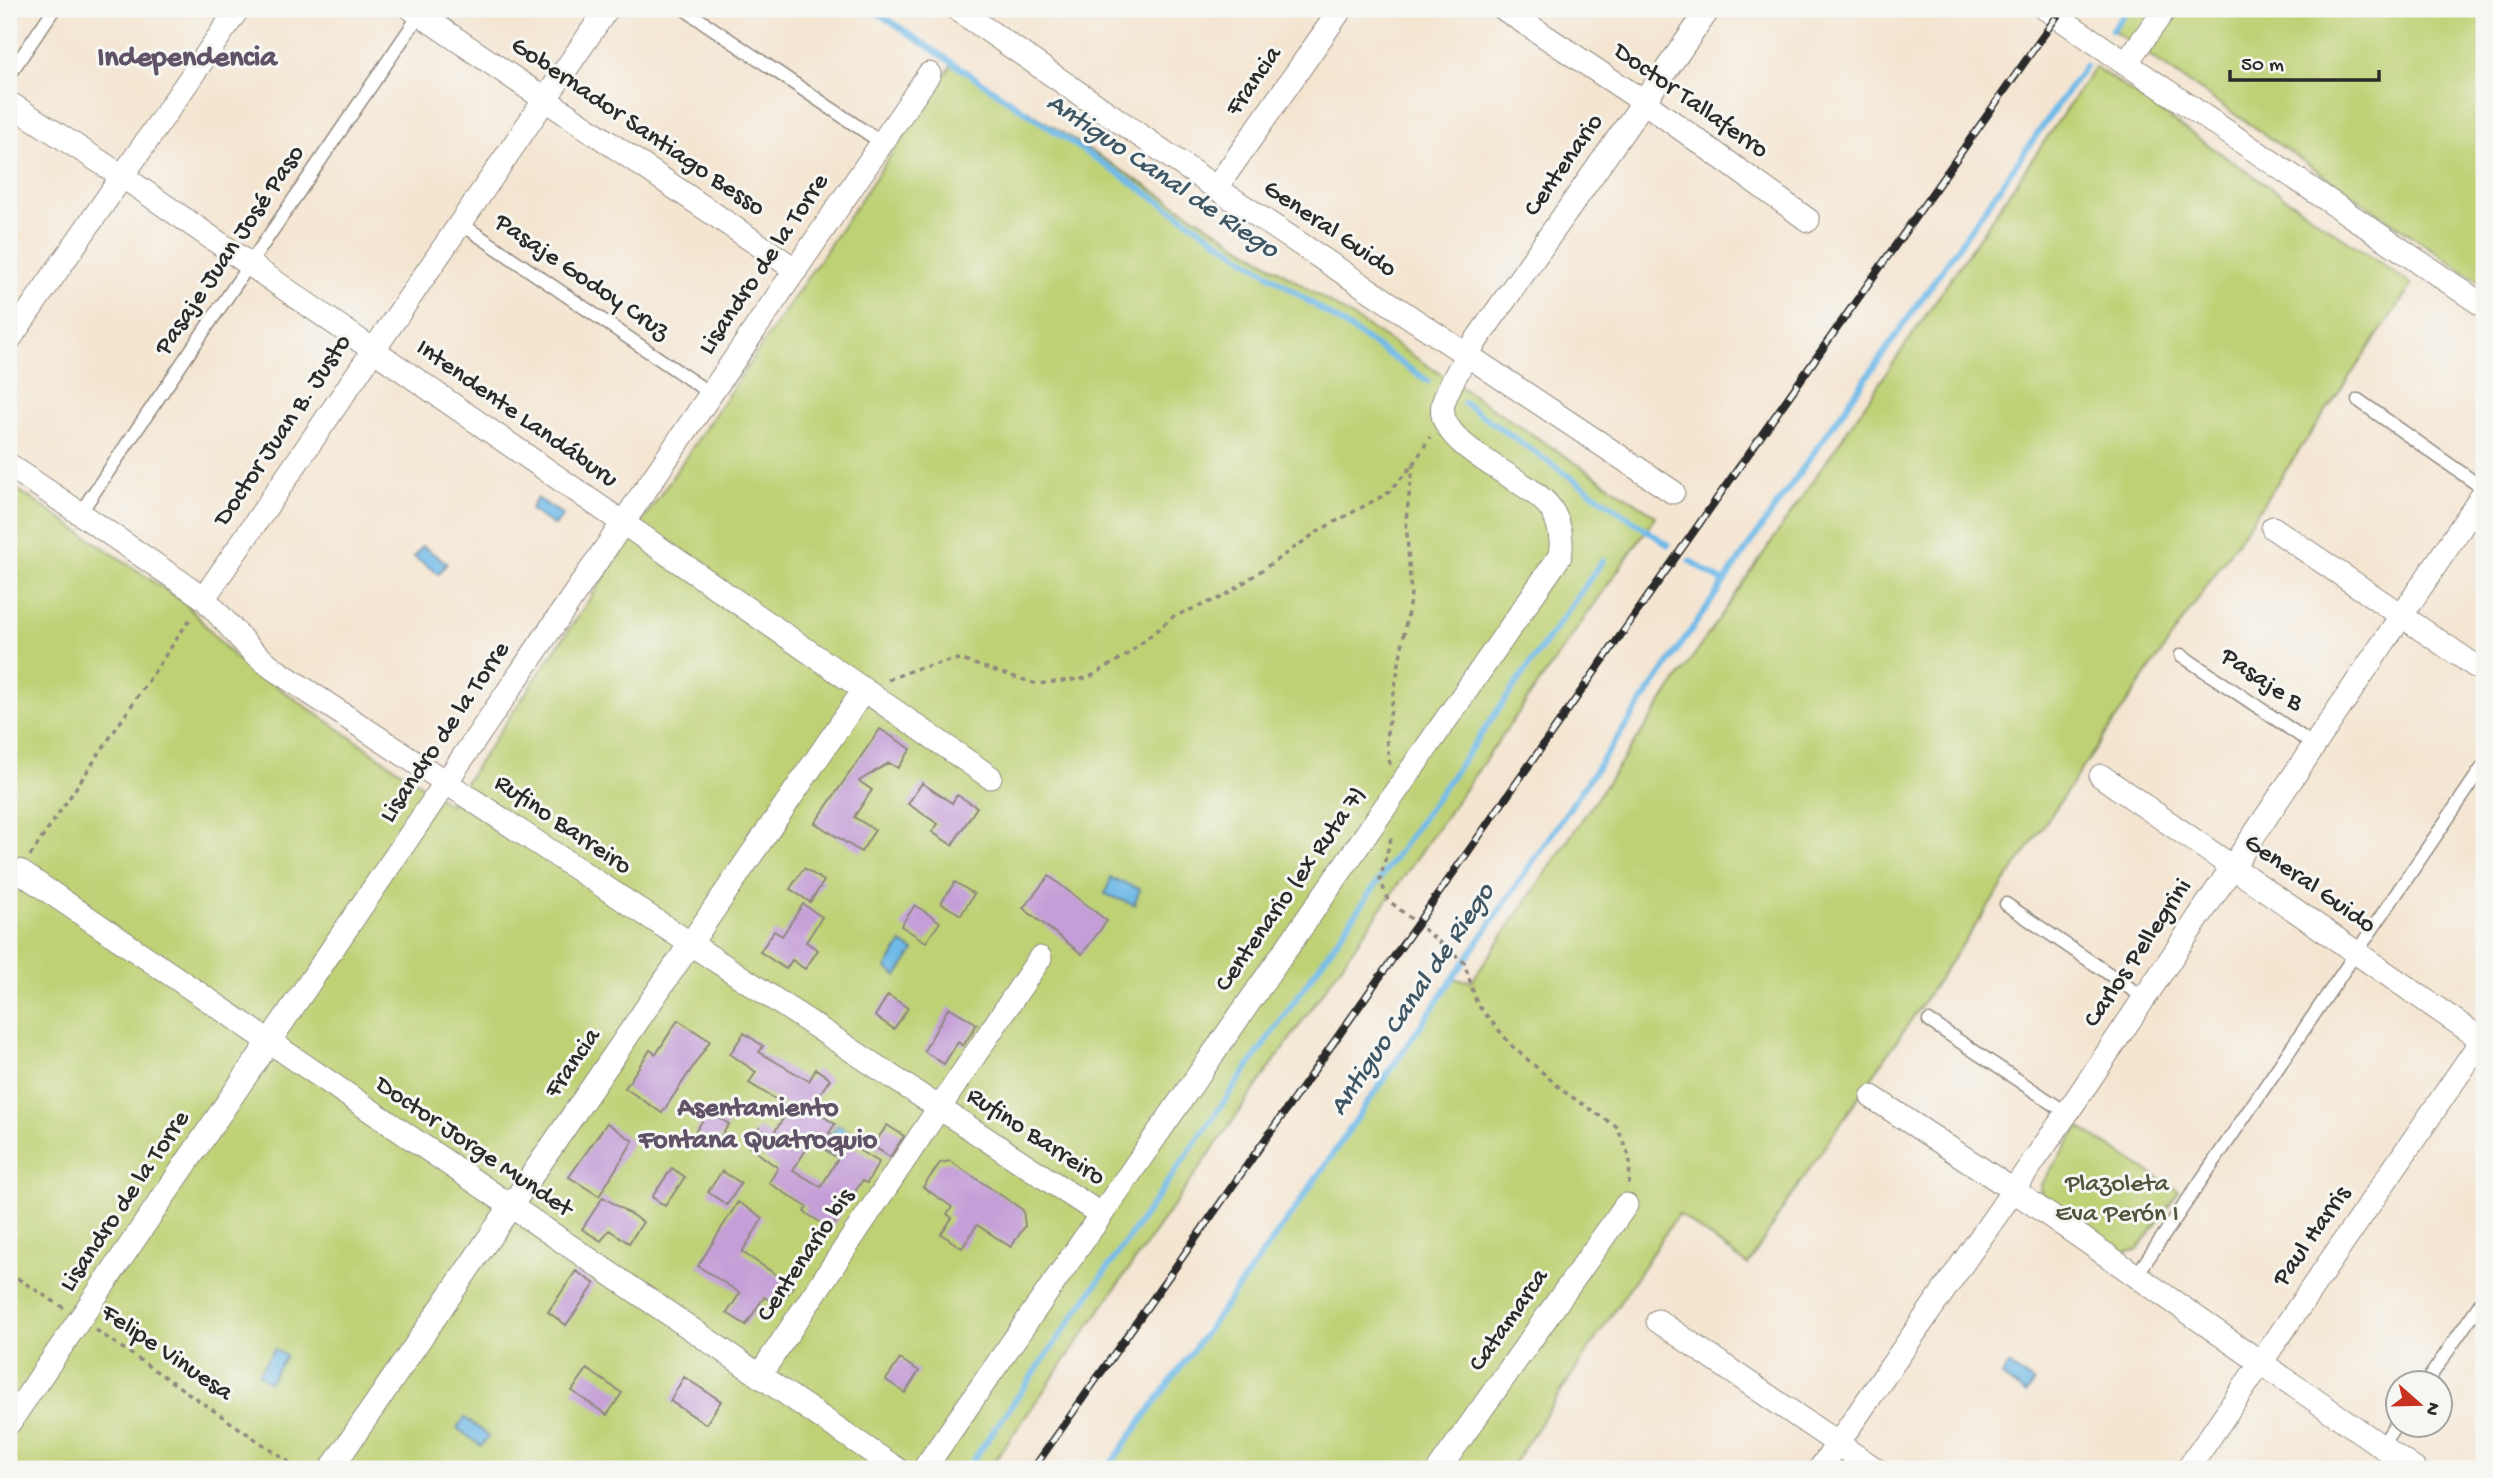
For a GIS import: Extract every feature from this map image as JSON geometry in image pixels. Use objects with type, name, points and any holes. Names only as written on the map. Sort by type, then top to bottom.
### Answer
[{"type":"street","points":[[9,340],[238,9]]},
{"type":"street","name":"Doctor Juan B. Justo","points":[[204,598],[607,9]]},
{"type":"street","name":"Francia","points":[[1216,188],[1341,9]]},
{"type":"street","name":"Doctor Tallaferro","points":[[1504,9],[1644,102],[1808,220]]},
{"type":"street","name":"Centenario","points":[[1466,355],[1709,9]]},
{"type":"street","points":[[2046,9],[2484,306]]},
{"type":"street","points":[[2126,63],[2165,9]]},
{"type":"street","name":"Gobernador Santiago Besso","points":[[416,11],[796,270]]},
{"type":"street","name":"General Guido","points":[[972,13],[1216,188],[1673,492]]},
{"type":"street","name":"Lisandro de la Torre","points":[[9,1423],[929,74]]},
{"type":"street","name":"Intendente Landáburu","points":[[9,103],[122,176],[990,777]]},
{"type":"street","points":[[1444,414],[1443,405],[1466,355]]},
{"type":"street","name":"Centenario (ex Ruta 7)","points":[[924,1469],[1560,556],[1562,544],[1550,507],[1470,450],[1447,425],[1444,414]]},
{"type":"street","name":"Rufino Barreiro","points":[[9,465],[204,598],[252,651],[274,670],[1100,1214]]},
{"type":"street","name":"Carlos Pellegrini","points":[[1820,1469],[2067,1112],[2484,491]]},
{"type":"street","points":[[2273,528],[2484,672]]},
{"type":"street","name":"Francia","points":[[331,1469],[864,690]]},
{"type":"street","name":"General Guido","points":[[2101,776],[2484,1039]]},
{"type":"street","name":"Doctor Jorge Mundet","points":[[19,871],[509,1208],[897,1469]]},
{"type":"street","name":"Centenario bis","points":[[759,1376],[1040,958]]},
{"type":"street","name":"Paul Harris","points":[[2188,1469],[2484,1039]]},
{"type":"street","points":[[1872,1097],[2013,1191],[2414,1469]]},
{"type":"street","name":"Catamarca","points":[[1439,1469],[1626,1205]]},
{"type":"street","points":[[1658,1321],[1875,1469]]},
{"type":"lane","points":[[9,75],[54,9]]},
{"type":"lane","points":[[684,9],[882,143]]},
{"type":"lane","name":"Pasaje Juan José Paso","points":[[80,513],[250,265],[416,11]]},
{"type":"lane","name":"Pasaje Godoy Cruz","points":[[460,223],[711,394]]},
{"type":"lane","points":[[2358,400],[2484,491]]},
{"type":"lane","name":"Pasaje B","points":[[2181,655],[2314,745]]},
{"type":"lane","points":[[2136,1276],[2484,765]]},
{"type":"lane","points":[[2006,904],[2143,997]]},
{"type":"lane","points":[[1929,1021],[2067,1112]]},
{"type":"lane","points":[[2435,1370],[2484,1298]]},
{"type":"lane","points":[[2381,1447],[2386,1440]]},
{"type":"path","points":[[864,690],[915,669],[958,659],[1037,684],[1088,678],[1127,655],[1174,616],[1223,597],[1320,530],[1388,492],[1413,466],[1444,414]]},
{"type":"path","points":[[1393,795],[1386,738],[1411,594],[1406,519],[1413,466]]},
{"type":"path","points":[[19,871],[204,598]]},
{"type":"path","points":[[1391,835],[1380,879],[1388,900],[1464,962],[1477,1004],[1512,1046],[1566,1093],[1617,1127],[1630,1158],[1626,1205]]},
{"type":"path","name":"Felipe Vinuesa","points":[[9,1273],[299,1469]]},
{"type":"green space","points":[[2128,9],[2484,9],[2484,285],[2112,30]]},
{"type":"green space","points":[[953,63],[1401,348],[1656,516],[989,1469],[9,1469],[9,484],[184,602],[235,658],[450,805]]},
{"type":"green space","points":[[2095,67],[2412,285],[1789,1199],[1748,1265],[1678,1214],[1510,1469],[1108,1469],[1295,1209],[1453,979],[1472,981]]},
{"type":"green space","name":"Plazoleta Eva Perón I","points":[[2079,1127],[2179,1191],[2138,1250],[2123,1252],[2041,1195],[2040,1186]]},
{"type":"water","points":[[537,498],[563,515],[555,526],[530,510]]},
{"type":"water","points":[[422,546],[447,563],[439,574],[414,557]]},
{"type":"water","points":[[1111,878],[1140,889],[1134,905],[1105,894]]},
{"type":"water","points":[[902,943],[914,951],[897,976],[886,968]]},
{"type":"water","points":[[838,1124],[849,1132],[832,1157],[821,1150]]},
{"type":"water","points":[[274,1349],[286,1356],[269,1382],[258,1374]]},
{"type":"water","points":[[2009,1365],[2034,1383],[2026,1394],[2001,1376]]},
{"type":"water","points":[[465,1418],[489,1436],[481,1446],[457,1428]]},
{"type":"building","points":[[880,729],[911,749],[898,768],[889,763],[859,781],[872,790],[854,817],[875,830],[861,852],[815,823]]},
{"type":"building","points":[[922,783],[952,803],[957,795],[977,807],[952,845],[932,832],[938,824],[908,804]]},
{"type":"building","points":[[804,868],[824,881],[810,902],[790,889]]},
{"type":"building","points":[[1049,876],[1107,921],[1082,954],[1023,908]]},
{"type":"building","points":[[955,882],[974,894],[961,915],[941,903]]},
{"type":"building","points":[[803,904],[822,917],[806,942],[818,950],[805,969],[792,960],[786,969],[760,952],[774,931],[782,936]]},
{"type":"building","points":[[915,905],[940,922],[926,942],[901,926]]},
{"type":"building","points":[[888,995],[908,1008],[894,1029],[875,1016]]},
{"type":"building","points":[[949,1007],[977,1024],[963,1046],[958,1042],[944,1064],[924,1051]]},
{"type":"building","points":[[678,1020],[710,1041],[662,1113],[625,1088],[650,1050],[656,1054]]},
{"type":"building","points":[[744,1033],[763,1046],[759,1052],[809,1081],[816,1069],[830,1079],[810,1108],[835,1124],[829,1133],[879,1162],[867,1183],[862,1181],[831,1229],[804,1212],[807,1207],[769,1183],[778,1168],[747,1145],[759,1128],[771,1137],[790,1108],[749,1083],[756,1072],[730,1054]],"holes":[[[812,1141],[838,1158],[821,1187],[793,1170]]]},
{"type":"building","points":[[709,1111],[729,1124],[715,1145],[695,1132]]},
{"type":"building","points":[[607,1123],[633,1141],[599,1196],[569,1177]]},
{"type":"building","points":[[887,1125],[904,1136],[890,1157],[873,1146]]},
{"type":"building","points":[[950,1161],[1023,1210],[1025,1226],[1011,1247],[977,1225],[962,1248],[941,1234],[952,1218],[947,1214],[952,1207],[923,1187],[940,1163]]},
{"type":"building","points":[[672,1168],[685,1177],[665,1206],[652,1197]]},
{"type":"building","points":[[722,1171],[741,1183],[727,1205],[708,1192]]},
{"type":"building","points":[[603,1197],[643,1222],[629,1243],[609,1230],[601,1241],[582,1229]]},
{"type":"building","points":[[738,1202],[763,1218],[742,1252],[793,1286],[779,1307],[764,1297],[746,1325],[727,1313],[740,1293],[698,1266]]},
{"type":"building","points":[[576,1271],[595,1284],[566,1325],[548,1312]]},
{"type":"building","points":[[900,1359],[919,1371],[905,1393],[886,1380]]},
{"type":"building","points":[[587,1369],[622,1393],[607,1415],[572,1391]]},
{"type":"building","points":[[684,1377],[721,1401],[706,1424],[670,1401]]},
{"type":"waterway","name":"Antiguo Canal de Riego","points":[[872,9],[1428,381]]},
{"type":"waterway","points":[[2112,30],[2128,9]]},
{"type":"waterway","name":"Antiguo Canal de Riego","points":[[1107,1469],[1295,1209],[1770,515],[2085,66]]},
{"type":"waterway","name":"Antiguo Canal de Riego","points":[[1464,403],[1668,545]]},
{"type":"waterway","points":[[967,1469],[1603,560]]},
{"type":"waterway","name":"Antiguo Canal de Riego","points":[[1690,561],[1724,582]]},
{"type":"railway","points":[[1033,1469],[2062,9]]},
{"type":"district","name":"Independencia","points":[[187,59]]},
{"type":"district","name":"Asentamiento Fontana Quatroquio","points":[[758,1125]]}]
